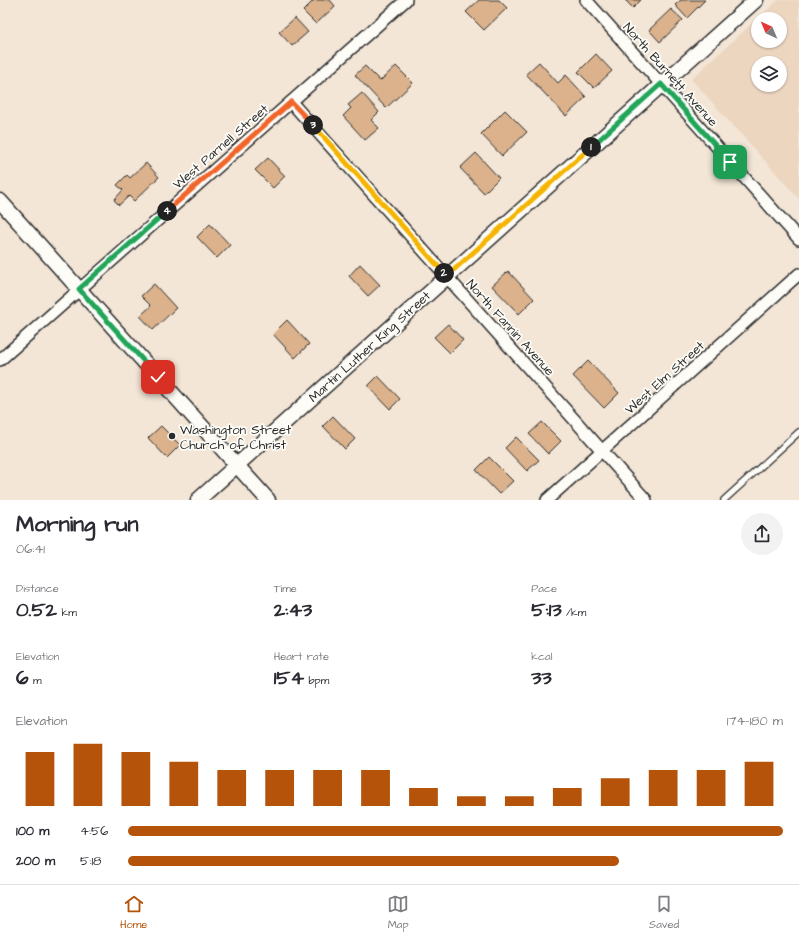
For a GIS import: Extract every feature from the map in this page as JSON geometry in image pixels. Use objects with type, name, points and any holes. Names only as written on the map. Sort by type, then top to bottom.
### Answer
[{"type":"street","name":"West Parnell Street","points":[[0,360],[406,0]]},
{"type":"street","name":"North Burnett Avenue","points":[[586,0],[799,239]]},
{"type":"street","name":"Martin Luther King Street","points":[[198,500],[756,0]]},
{"type":"street","name":"North Fannin Avenue","points":[[291,102],[646,500]]},
{"type":"street","points":[[0,201],[268,500]]},
{"type":"street","name":"West Elm Street","points":[[547,500],[799,274]]},
{"type":"lane","points":[[724,500],[799,432]]},
{"type":"shaded area","points":[[778,0],[799,0],[799,199],[691,79],[751,25],[751,48],[787,48],[787,12],[765,12]]},
{"type":"building","points":[[314,0],[330,0],[335,6],[316,24],[303,11]]},
{"type":"building","points":[[479,0],[499,0],[507,8],[484,30],[466,12]]},
{"type":"building","points":[[625,0],[641,0],[633,8]]},
{"type":"building","points":[[681,0],[705,0],[687,18],[675,5]]},
{"type":"building","points":[[671,9],[683,20],[660,42],[649,30]]},
{"type":"building","points":[[295,18],[308,32],[292,46],[279,32]]},
{"type":"building","points":[[596,54],[612,71],[594,88],[578,72]]},
{"type":"building","points":[[539,62],[558,83],[566,75],[586,97],[566,116],[526,74]]},
{"type":"building","points":[[365,66],[380,81],[396,66],[413,83],[386,108],[355,75]]},
{"type":"building","points":[[362,93],[379,112],[371,120],[379,128],[365,140],[343,116],[351,108],[348,105]]},
{"type":"building","points":[[505,110],[527,132],[502,156],[481,134]]},
{"type":"building","points":[[476,153],[499,178],[484,193],[460,168]]},
{"type":"building","points":[[268,158],[285,176],[273,188],[255,170]]},
{"type":"building","points":[[146,163],[159,177],[134,201],[129,196],[119,205],[114,200],[123,190],[117,185],[127,175],[130,178]]},
{"type":"building","points":[[210,224],[230,245],[217,258],[197,237]]},
{"type":"building","points":[[360,264],[380,285],[368,296],[349,276]]},
{"type":"building","points":[[508,271],[534,299],[519,314],[492,286]]},
{"type":"building","points":[[154,284],[176,308],[153,330],[140,316],[151,306],[141,296]]},
{"type":"building","points":[[287,320],[309,344],[295,358],[273,334]]},
{"type":"building","points":[[448,324],[463,340],[450,353],[434,337]]},
{"type":"building","points":[[588,361],[619,393],[604,408],[573,376]]},
{"type":"building","points":[[378,376],[400,399],[390,409],[368,386]]},
{"type":"building","points":[[333,416],[355,439],[345,449],[323,426]]},
{"type":"building","points":[[542,422],[561,441],[548,454],[529,434]]},
{"type":"building","points":[[161,426],[180,445],[167,458],[148,438]]},
{"type":"building","points":[[516,437],[539,460],[527,471],[505,448]]},
{"type":"building","points":[[489,457],[513,481],[499,494],[476,470]]},
{"type":"place","name":"Washington Street Church of Christ","points":[[172,436]]},
{"type":"route","points":[[158,377],[79,289],[291,102],[447,276],[661,84],[730,162]]}]
